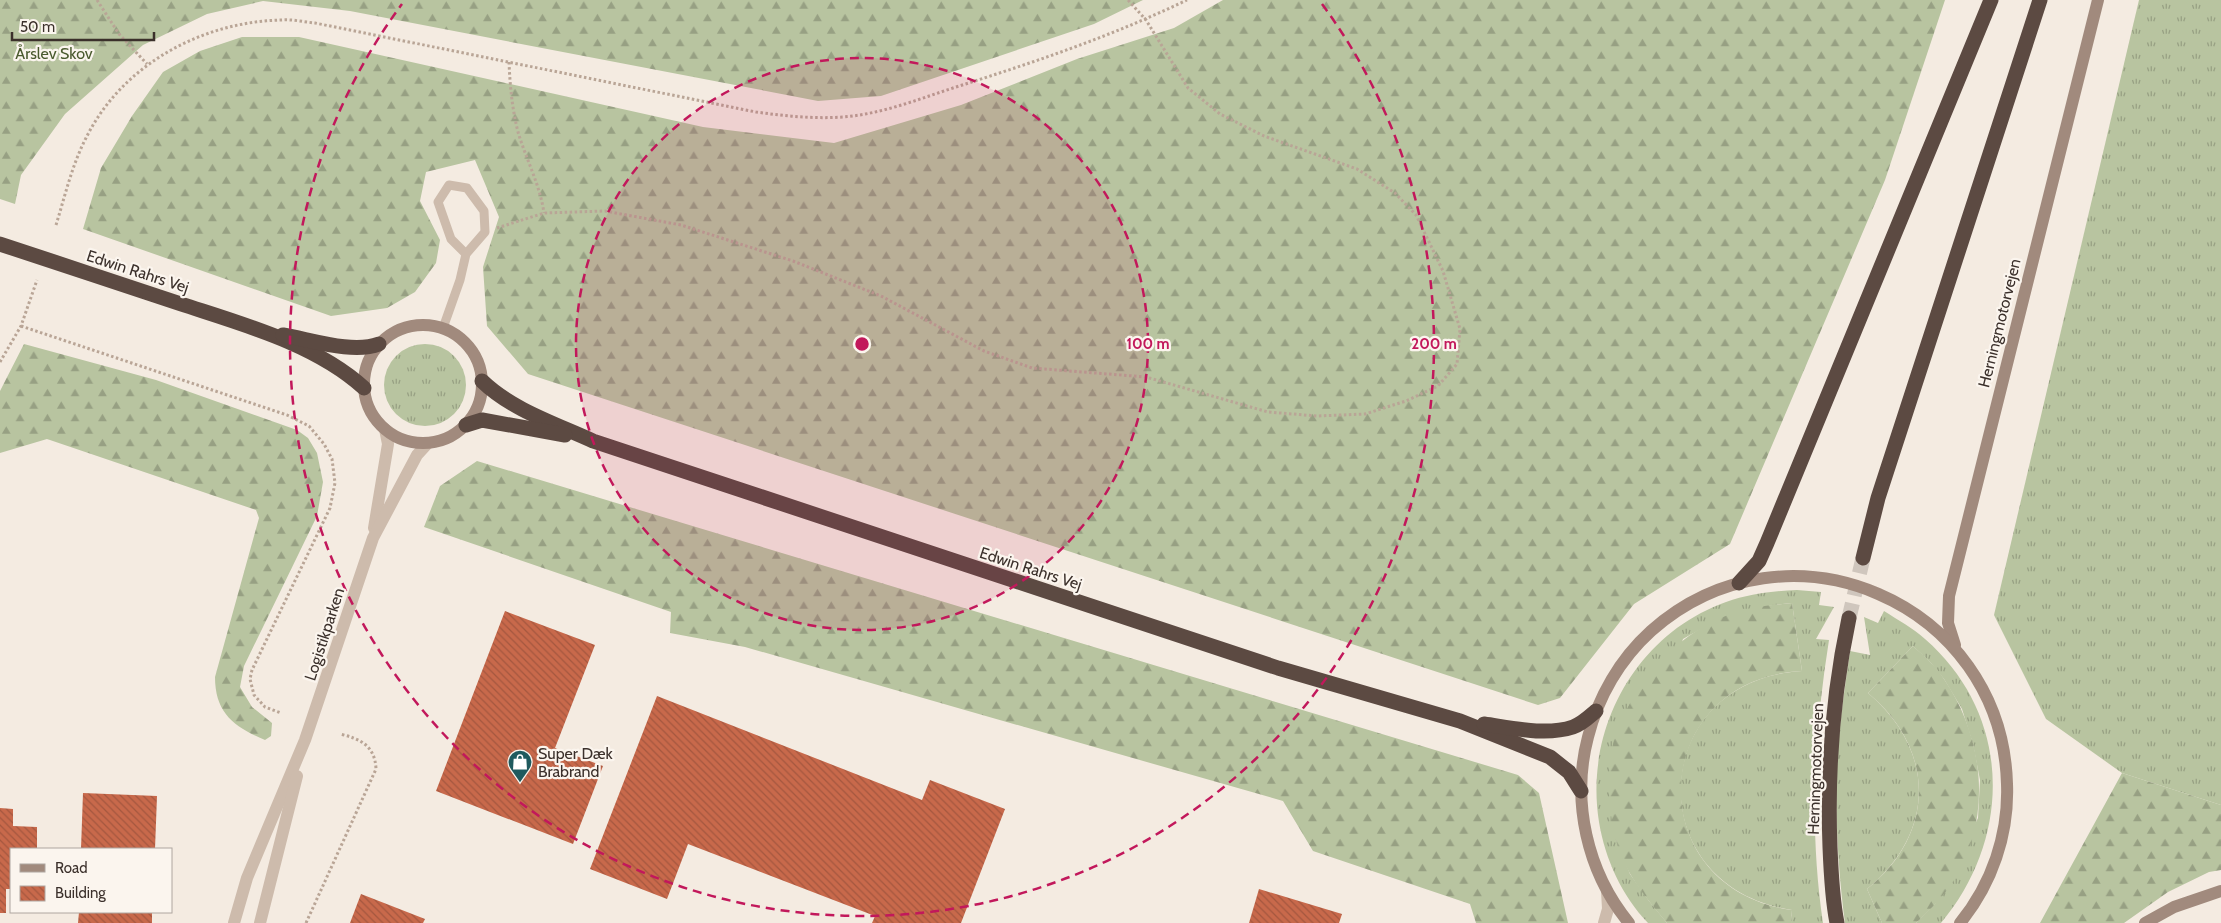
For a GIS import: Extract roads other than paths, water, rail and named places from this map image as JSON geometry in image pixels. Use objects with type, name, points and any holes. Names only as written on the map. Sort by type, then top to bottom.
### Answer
[{"type":"highway","points":[[1739,583],[1759,561],[1768,543],[1991,0]]},
{"type":"highway","points":[[1862,558],[1878,498],[2040,0]]},
{"type":"highway","name":"Edwin Rahrs Vej","points":[[0,244],[264,332]]},
{"type":"highway","points":[[264,332],[343,347],[367,349],[379,344]]},
{"type":"highway","points":[[264,332],[316,356],[353,378],[364,388]]},
{"type":"highway","points":[[482,381],[495,393],[534,414],[593,441]]},
{"type":"highway","points":[[466,424],[482,420],[593,441]]},
{"type":"highway","name":"Edwin Rahrs Vej","points":[[593,441],[1278,668],[1460,722]]},
{"type":"highway","name":"Herningmotorvejen","points":[[1836,923],[1829,811],[1830,762],[1833,718],[1842,650],[1849,618]]},
{"type":"highway","points":[[1460,722],[1533,730],[1560,730],[1574,726],[1596,711]]},
{"type":"highway","points":[[1460,722],[1550,757],[1569,772],[1581,791]]},
{"type":"street","name":"Herningmotorvejen","points":[[1959,654],[1948,623],[1949,596],[2098,0]]},
{"type":"street","points":[[413,326],[443,328],[463,340],[470,349],[480,370],[482,381],[478,404],[466,424],[455,434],[442,440],[428,443],[413,442],[398,437],[385,429],[370,410],[364,388],[367,365],[379,344],[395,332],[413,326]]},
{"type":"street","name":"Logistikparken","points":[[373,538],[388,444],[385,429]]},
{"type":"street","name":"Logistikparken","points":[[234,923],[247,878],[305,740],[373,538],[417,455],[428,443]]},
{"type":"street","points":[[1629,923],[1607,892],[1595,864],[1586,835],[1581,791],[1585,750],[1596,711],[1612,679],[1639,643],[1659,624],[1673,613],[1705,595],[1739,583],[1761,578],[1805,576],[1849,583],[1890,599],[1910,610],[1933,628],[1959,654],[1983,690],[1999,730],[2004,752],[2008,795],[2002,838],[1996,858],[1978,898],[1960,923]]},
{"type":"street","name":"Logistikparken","points":[[260,923],[305,740]]},
{"type":"street","points":[[2146,923],[2174,907],[2221,891]]},
{"type":"street","points":[[1604,923],[1608,909],[1607,892]]},
{"type":"lane","points":[[443,328],[460,280],[466,254],[485,232],[484,211],[467,188],[449,185],[438,202],[451,239],[466,254]]},
{"type":"tunnel","points":[[1849,618],[1863,558]]},
{"type":"place","name":"Super Dæk Brabrand","points":[[520,783]]},
{"type":"park label","name":"Årslev Skov","points":[[54,53]]}]
